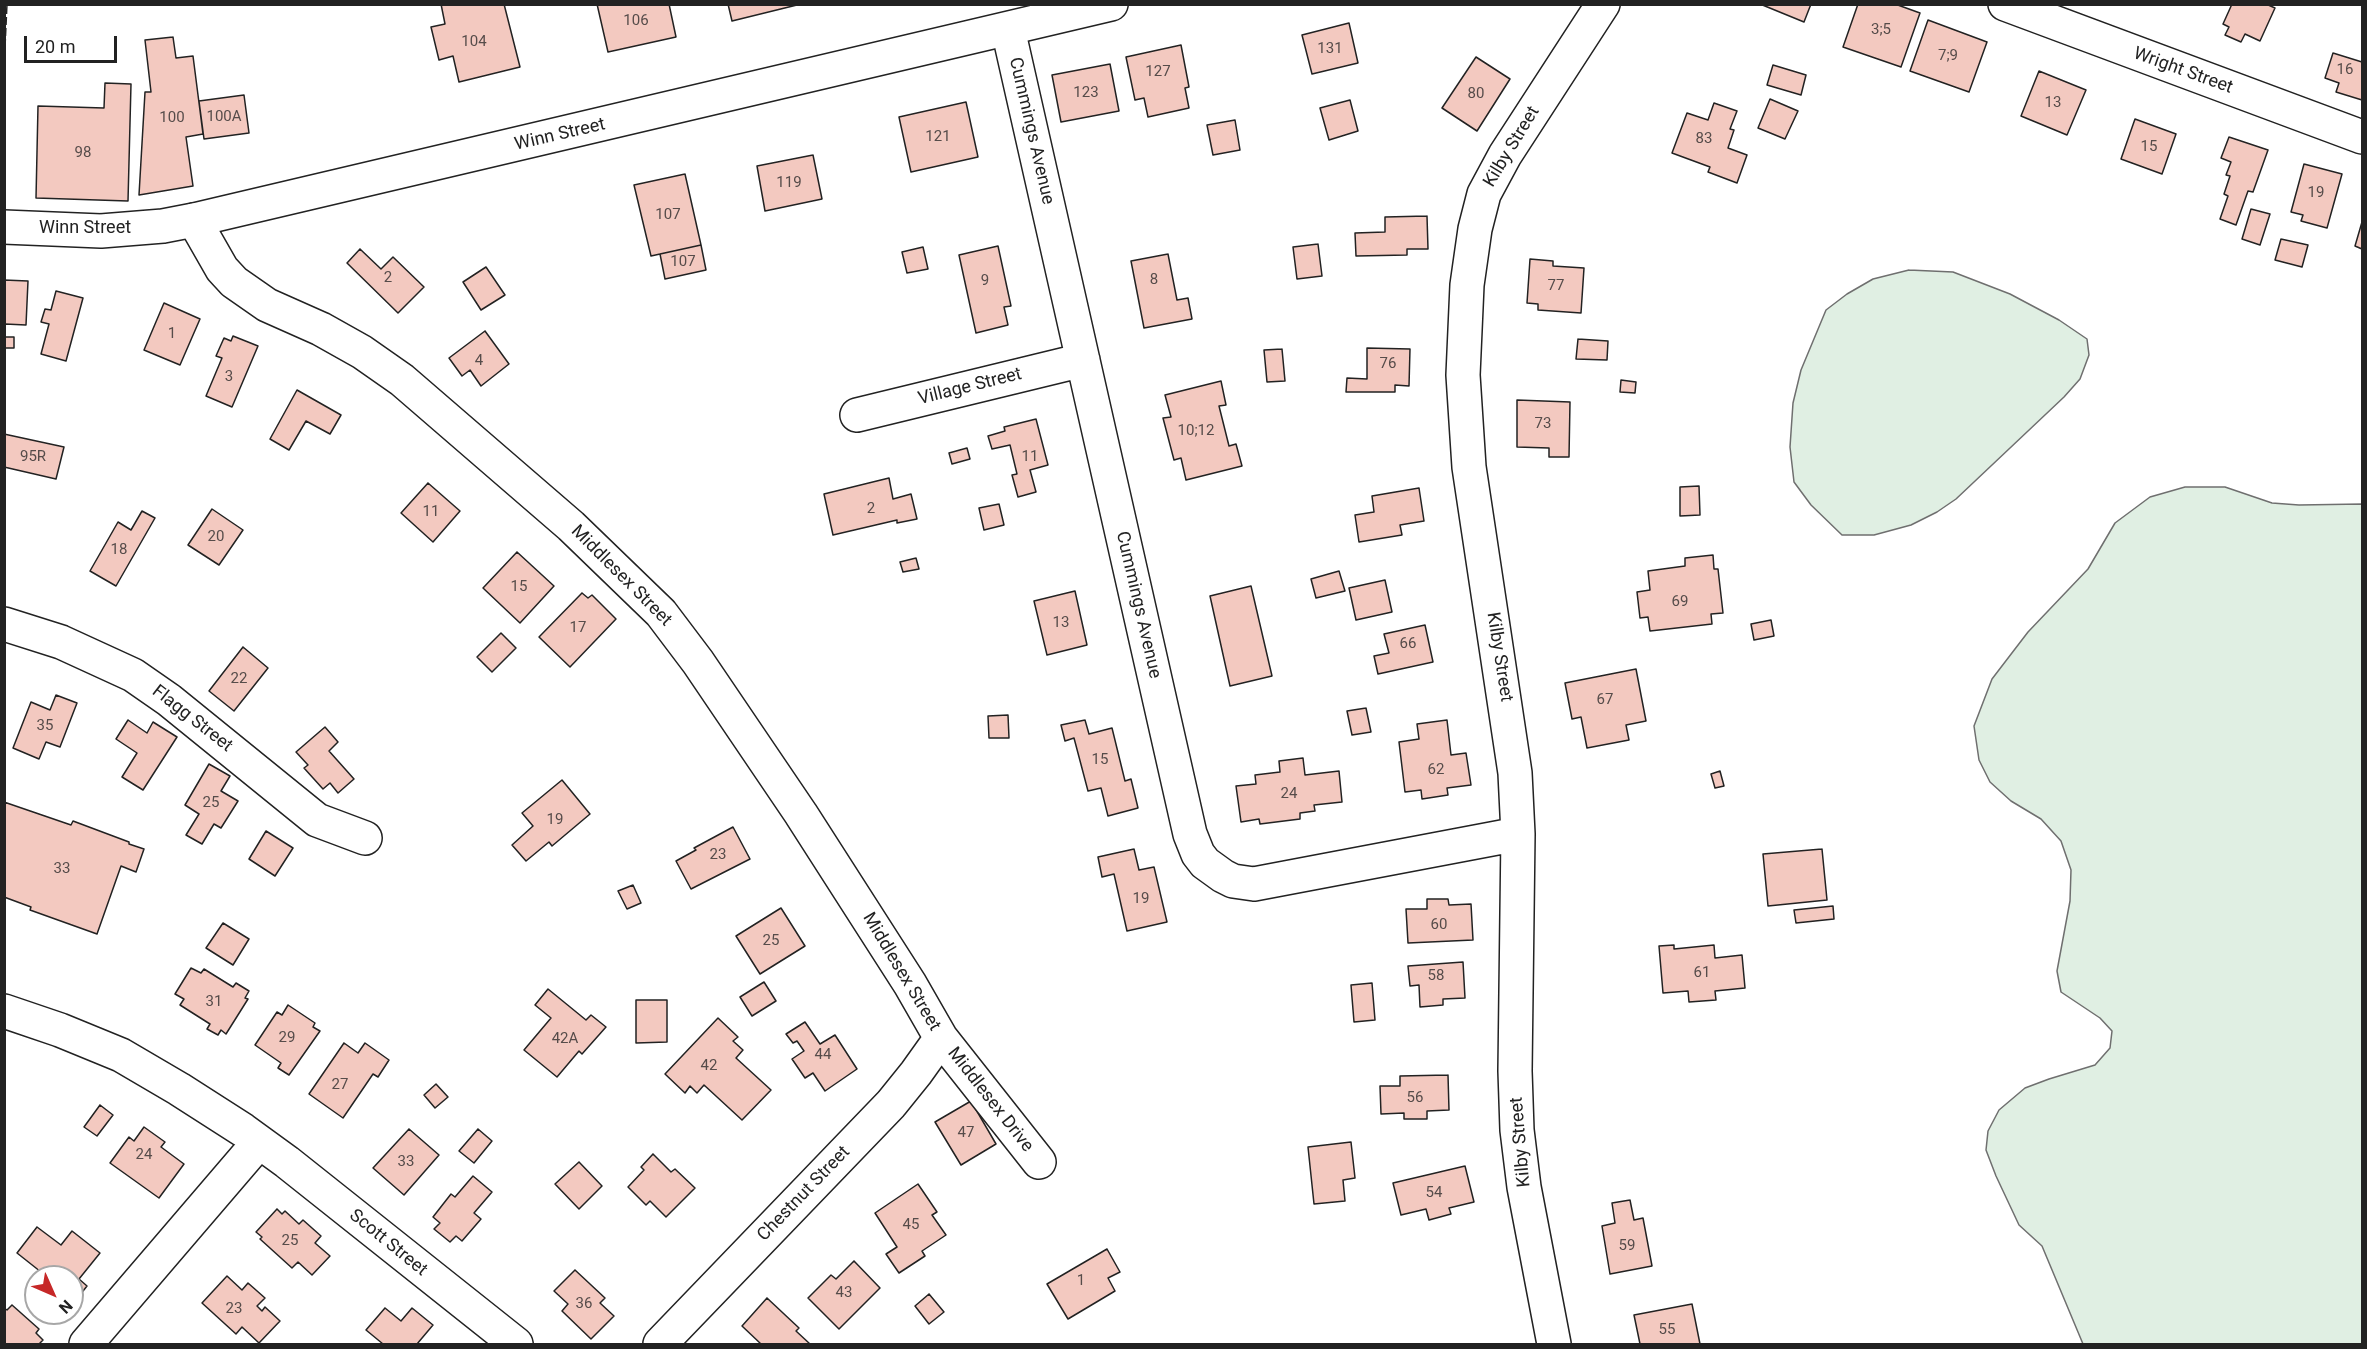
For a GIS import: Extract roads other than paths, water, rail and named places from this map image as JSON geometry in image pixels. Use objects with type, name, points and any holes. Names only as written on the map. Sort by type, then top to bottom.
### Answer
[{"type":"street","name":"Kilby Street","points":[[1554,1344],[1524,1187],[1517,1130],[1515,1060],[1518,834],[1515,773],[1509,721],[1467,454],[1463,375],[1467,285],[1475,229],[1484,194],[1504,155],[1603,4]]},
{"type":"street","name":"Wright Street","points":[[2005,4],[2362,137]]},
{"type":"street","name":"Winn Street","points":[[4,227],[101,231],[152,227],[194,220],[1008,29],[1091,7]]},
{"type":"street","name":"Cummings Avenue","points":[[1008,29],[1190,834],[1198,854],[1205,863],[1233,881],[1265,883],[1518,834]]},
{"type":"street","name":"Middlesex Street","points":[[194,220],[222,269],[234,282],[267,305],[342,340],[402,380],[532,492],[646,597],[686,644],[801,814],[910,984],[941,1038]]},
{"type":"street","name":"Village Street","points":[[857,415],[1083,360]]},
{"type":"street","name":"Flagg Street","points":[[4,624],[61,642],[133,675],[178,707],[317,820],[365,838]]},
{"type":"street","name":"Scott Street","points":[[4,1011],[60,1030],[121,1055],[179,1089],[287,1162],[516,1344]]},
{"type":"street","name":"Middlesex Drive","points":[[941,1038],[1039,1162]]},
{"type":"street","name":"Chestnut Street","points":[[660,1344],[891,1104],[941,1038]]},
{"type":"street","points":[[86,1344],[259,1142]]}]
